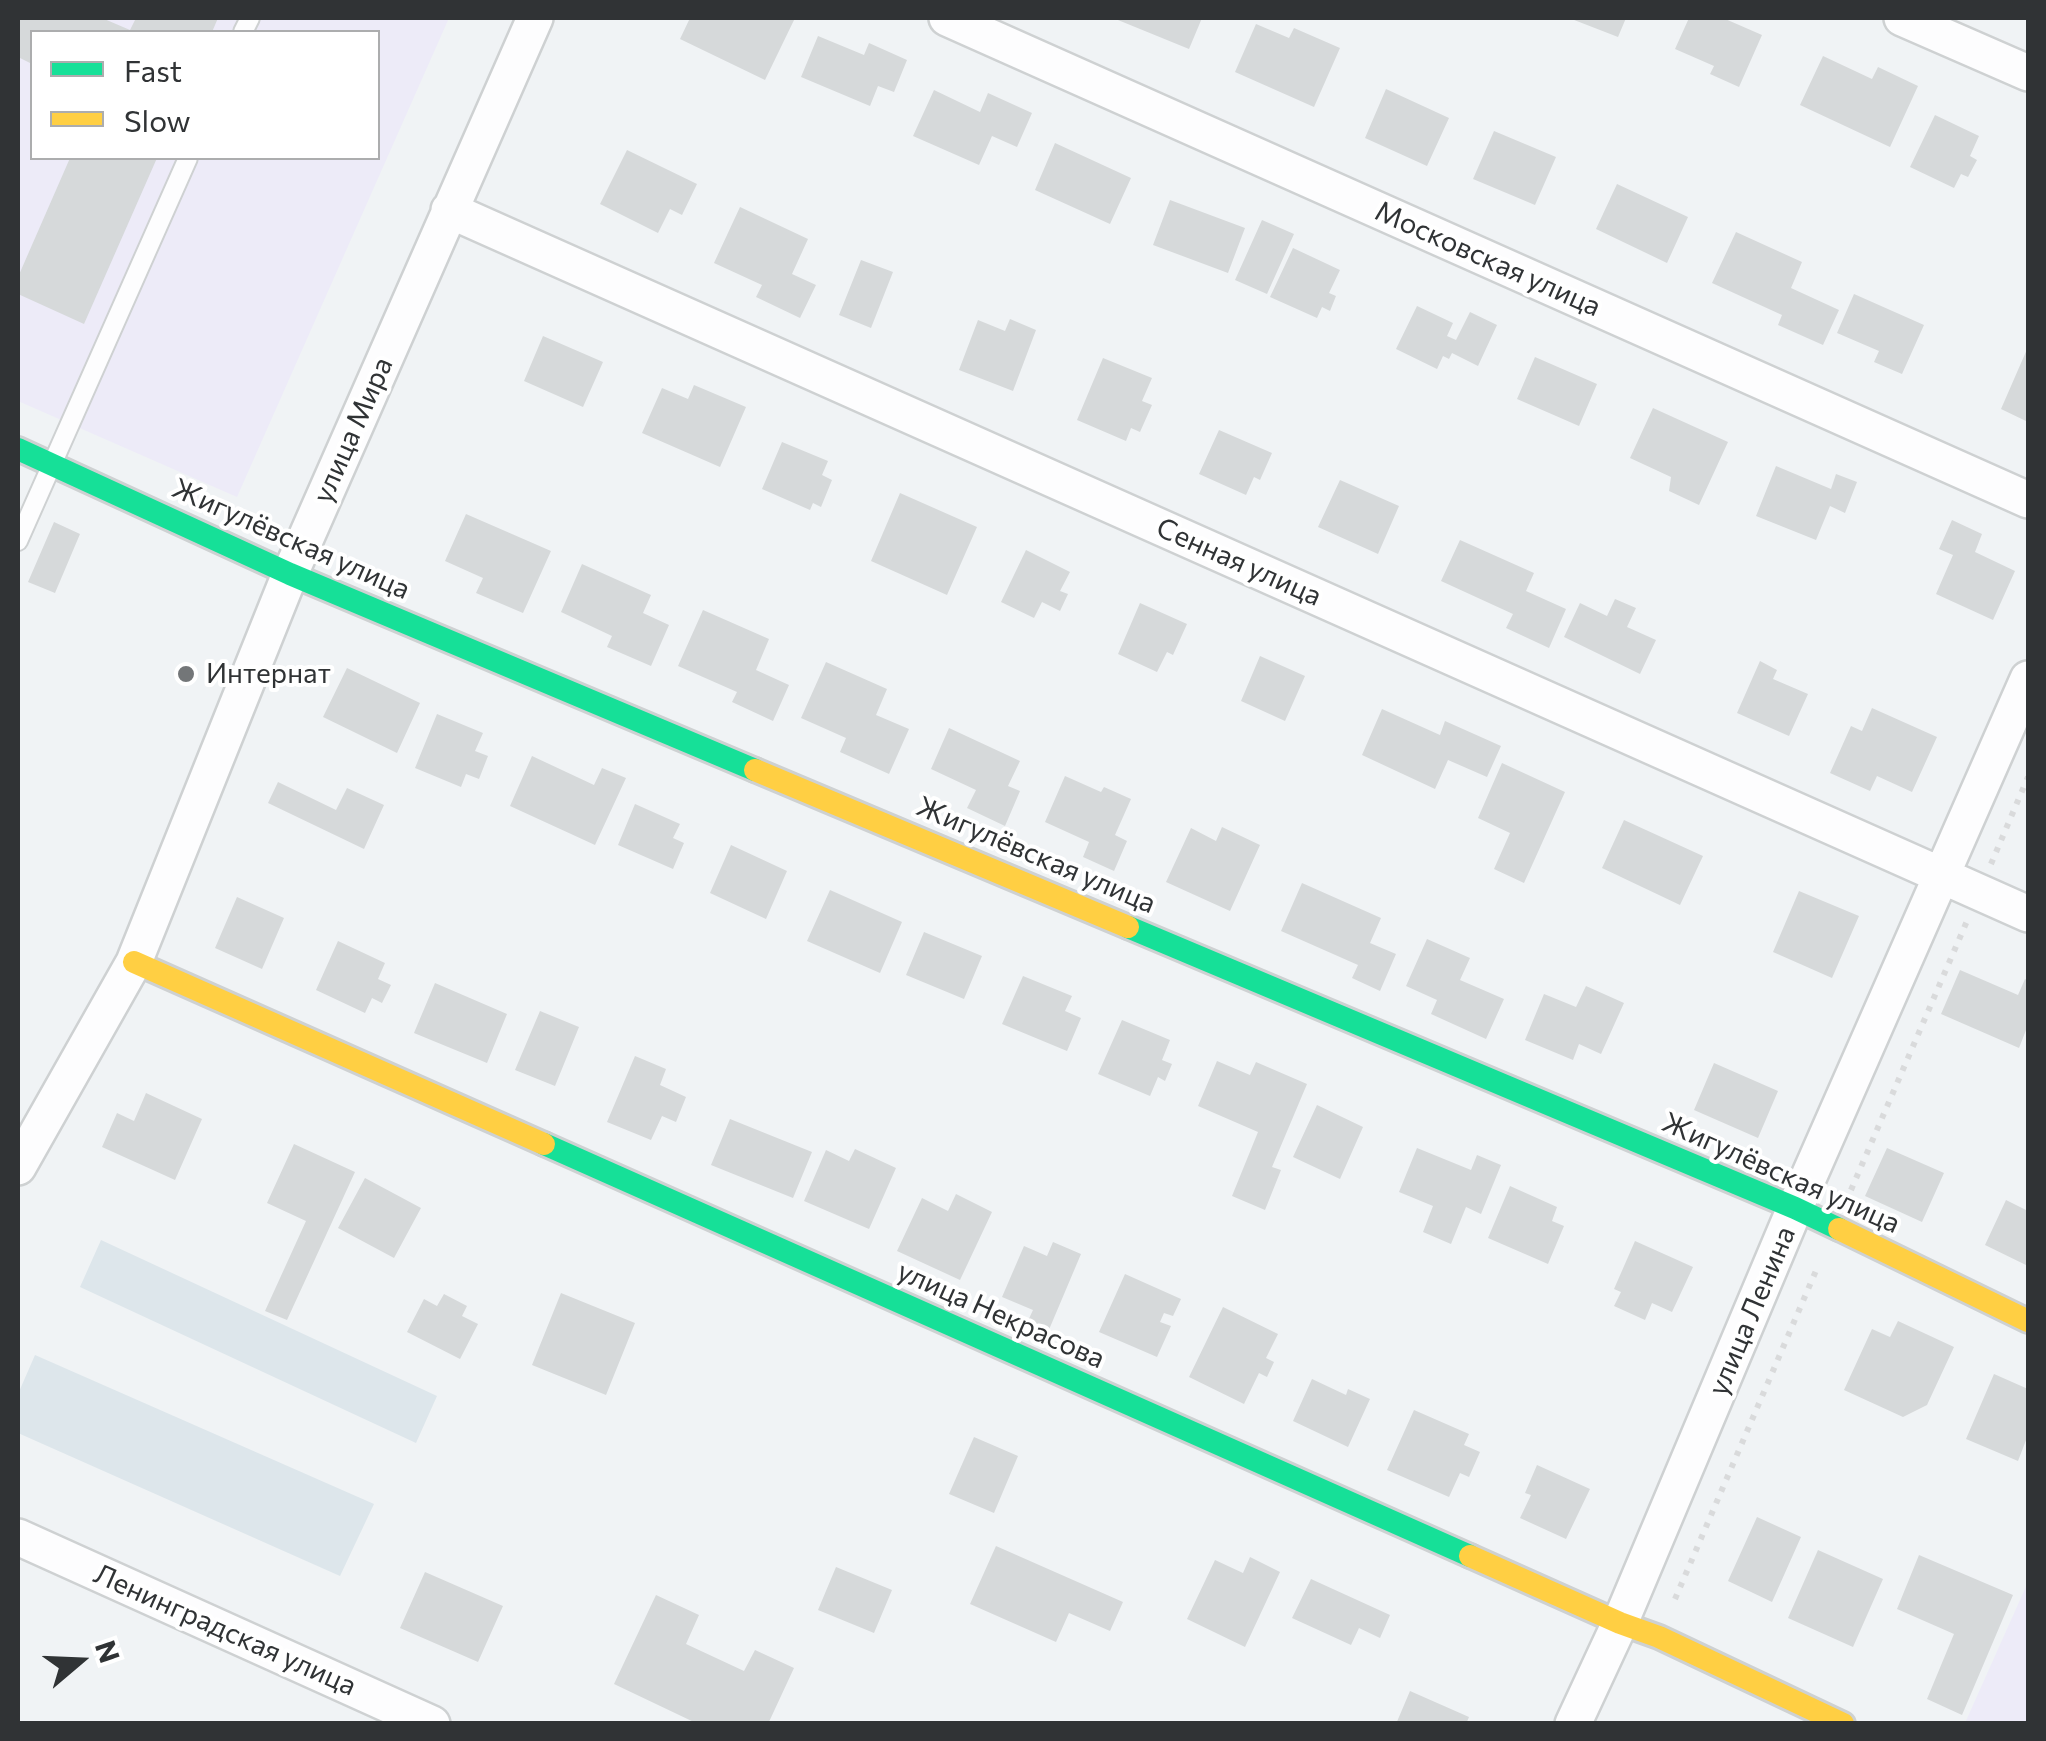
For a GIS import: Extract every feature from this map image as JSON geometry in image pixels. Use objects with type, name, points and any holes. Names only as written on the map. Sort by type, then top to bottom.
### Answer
[{"type":"street","name":"улица Мира","points":[[18,1167],[134,962],[290,574],[534,18]]},
{"type":"street","name":"Московская улица","points":[[947,18],[2028,500]]},
{"type":"street","points":[[1902,18],[2028,73]]},
{"type":"street","name":"Сенная улица","points":[[448,210],[2028,914]]},
{"type":"street","name":"Жигулёвская улица","points":[[18,449],[290,574],[1795,1208],[2028,1321]]},
{"type":"street","name":"улица Ленина","points":[[1572,1724],[1620,1623],[1795,1208],[2028,680]]},
{"type":"street","name":"улица Некрасова","points":[[134,962],[1659,1637],[1843,1724]]},
{"type":"street","name":"Ленинградская улица","points":[[18,1537],[432,1724]]},
{"type":"lane","points":[[18,541],[187,160]]},
{"type":"shaded area","points":[[18,18],[449,18],[237,497],[18,401]]},
{"type":"shaded area","points":[[101,1240],[437,1396],[416,1443],[80,1287]]},
{"type":"shaded area","points":[[35,1355],[374,1504],[340,1576],[18,1433],[18,1394]]},
{"type":"shaded area","points":[[2028,1582],[2028,1723],[1965,1723]]},
{"type":"building","points":[[18,18],[102,18],[130,30],[30,30],[30,63],[18,57]]},
{"type":"building","points":[[136,18],[218,18],[213,30],[130,30]]},
{"type":"building","points":[[690,18],[795,18],[765,80],[680,39]]},
{"type":"building","points":[[1113,18],[1202,18],[1189,49]]},
{"type":"building","points":[[1569,18],[1626,18],[1618,37]]},
{"type":"building","points":[[1689,18],[1723,18],[1762,35],[1739,87],[1710,74],[1714,66],[1675,49]]},
{"type":"building","points":[[1256,24],[1289,38],[1294,28],[1340,48],[1314,107],[1235,72]]},
{"type":"building","points":[[818,36],[864,55],[869,43],[907,60],[894,92],[878,86],[870,106],[801,77]]},
{"type":"building","points":[[1823,56],[1872,79],[1878,67],[1918,86],[1890,147],[1800,105]]},
{"type":"building","points":[[1386,89],[1449,118],[1427,166],[1365,138]]},
{"type":"building","points":[[934,90],[980,112],[988,93],[1032,113],[1017,147],[992,136],[979,165],[913,136]]},
{"type":"building","points":[[1935,115],[1979,136],[1970,156],[1977,160],[1968,177],[1961,174],[1954,188],[1910,167]]},
{"type":"building","points":[[1494,131],[1556,157],[1535,205],[1473,179]]},
{"type":"building","points":[[1055,143],[1131,178],[1110,224],[1035,190]]},
{"type":"building","points":[[627,150],[697,184],[682,215],[670,209],[658,233],[600,204]]},
{"type":"building","points":[[69,160],[156,160],[84,324],[18,294],[18,277]]},
{"type":"building","points":[[1617,184],[1688,217],[1667,263],[1596,229]]},
{"type":"building","points":[[1170,200],[1245,228],[1228,273],[1153,245]]},
{"type":"building","points":[[740,207],[808,239],[792,274],[816,285],[800,318],[756,297],[762,285],[714,263]]},
{"type":"building","points":[[1262,220],[1294,234],[1267,294],[1235,280]]},
{"type":"building","points":[[1736,232],[1802,262],[1791,288],[1839,310],[1823,345],[1778,325],[1782,315],[1712,283]]},
{"type":"building","points":[[1293,248],[1340,270],[1329,293],[1336,296],[1330,311],[1322,307],[1317,318],[1270,297]]},
{"type":"building","points":[[861,260],[893,272],[871,328],[839,315]]},
{"type":"building","points":[[1854,294],[1924,325],[1902,374],[1874,362],[1879,351],[1837,333]]},
{"type":"building","points":[[1417,306],[1453,323],[1447,336],[1456,340],[1470,312],[1497,325],[1478,366],[1452,353],[1449,359],[1443,356],[1437,369],[1396,349]]},
{"type":"building","points":[[1010,319],[1036,330],[1013,391],[959,370],[978,320],[1005,331]]},
{"type":"building","points":[[543,336],[603,362],[583,407],[524,381]]},
{"type":"building","points":[[2028,347],[2028,422],[2001,409]]},
{"type":"building","points":[[1535,357],[1597,384],[1579,426],[1517,399]]},
{"type":"building","points":[[1103,358],[1152,378],[1142,401],[1152,405],[1140,432],[1131,428],[1126,441],[1077,420]]},
{"type":"building","points":[[694,385],[746,407],[720,467],[642,433],[662,388],[688,399]]},
{"type":"building","points":[[1653,408],[1728,442],[1699,505],[1669,491],[1671,477],[1630,458]]},
{"type":"building","points":[[1219,430],[1272,453],[1260,480],[1254,477],[1246,495],[1199,474]]},
{"type":"building","points":[[782,442],[828,461],[822,475],[832,480],[821,507],[813,503],[810,510],[762,489]]},
{"type":"building","points":[[1776,466],[1831,489],[1836,474],[1857,482],[1845,513],[1830,506],[1816,540],[1756,516]]},
{"type":"building","points":[[1340,480],[1399,506],[1378,554],[1318,527]]},
{"type":"building","points":[[900,493],[977,527],[947,595],[871,561]]},
{"type":"building","points":[[466,514],[551,551],[523,613],[476,593],[483,578],[445,561]]},
{"type":"building","points":[[1952,520],[1982,534],[1975,552],[2015,571],[1993,620],[1936,594],[1953,555],[1939,549]]},
{"type":"building","points":[[54,522],[80,534],[55,593],[28,582]]},
{"type":"building","points":[[1460,540],[1534,573],[1526,591],[1566,609],[1549,648],[1506,628],[1513,614],[1441,581]]},
{"type":"building","points":[[1026,550],[1070,572],[1060,591],[1068,594],[1060,611],[1042,602],[1034,618],[1001,602]]},
{"type":"building","points":[[582,564],[651,595],[643,613],[669,625],[651,666],[607,647],[612,636],[561,612]]},
{"type":"building","points":[[1615,599],[1636,608],[1627,627],[1656,640],[1640,674],[1564,637],[1580,603],[1607,616]]},
{"type":"building","points":[[1140,603],[1187,624],[1173,655],[1167,652],[1157,672],[1118,654]]},
{"type":"building","points":[[703,610],[769,639],[756,670],[789,685],[773,721],[732,702],[737,692],[678,666]]},
{"type":"building","points":[[1260,656],[1305,676],[1285,721],[1241,701]]},
{"type":"building","points":[[1760,661],[1777,670],[1773,679],[1808,694],[1789,736],[1737,713]]},
{"type":"building","points":[[826,662],[887,689],[876,715],[909,729],[889,774],[840,752],[846,738],[801,718]]},
{"type":"building","points":[[347,668],[420,703],[397,753],[323,717]]},
{"type":"building","points":[[1872,708],[1937,737],[1912,792],[1877,776],[1870,791],[1830,773],[1851,726],[1862,731]]},
{"type":"building","points":[[1382,709],[1440,735],[1445,721],[1501,746],[1487,777],[1448,760],[1435,789],[1362,755]]},
{"type":"building","points":[[437,714],[483,733],[475,751],[488,756],[479,779],[466,774],[461,787],[415,768]]},
{"type":"building","points":[[949,728],[1020,761],[1008,786],[1020,791],[1005,826],[967,808],[976,790],[931,769]]},
{"type":"building","points":[[532,756],[594,785],[602,768],[626,778],[595,845],[510,806]]},
{"type":"building","points":[[1502,763],[1565,792],[1524,883],[1494,869],[1510,833],[1478,818]]},
{"type":"building","points":[[1065,776],[1101,792],[1104,787],[1131,799],[1115,835],[1127,841],[1114,871],[1083,857],[1089,842],[1045,822]]},
{"type":"building","points":[[278,782],[336,810],[347,788],[384,805],[364,849],[268,803]]},
{"type":"building","points":[[635,804],[680,824],[673,838],[684,843],[673,869],[618,845]]},
{"type":"building","points":[[1624,820],[1703,856],[1680,905],[1602,868]]},
{"type":"building","points":[[1222,827],[1260,845],[1230,911],[1166,882],[1191,828],[1216,841]]},
{"type":"building","points":[[731,845],[787,871],[766,919],[710,893]]},
{"type":"building","points":[[1302,883],[1381,918],[1370,943],[1396,954],[1380,991],[1352,978],[1358,965],[1281,931]]},
{"type":"building","points":[[830,890],[902,922],[880,973],[807,941]]},
{"type":"building","points":[[1799,891],[1859,916],[1832,978],[1773,952]]},
{"type":"building","points":[[237,897],[284,918],[262,969],[215,948]]},
{"type":"building","points":[[924,932],[982,956],[964,999],[906,975]]},
{"type":"building","points":[[1427,939],[1470,958],[1460,980],[1504,999],[1486,1039],[1431,1014],[1437,1000],[1406,986]]},
{"type":"building","points":[[338,941],[385,963],[378,979],[391,985],[382,1003],[372,998],[365,1013],[316,990]]},
{"type":"building","points":[[1960,970],[2018,995],[2025,979],[2028,981],[2028,1025],[2019,1048],[1941,1014]]},
{"type":"building","points":[[1023,976],[1072,996],[1065,1011],[1081,1018],[1067,1051],[1002,1024]]},
{"type":"building","points":[[435,983],[507,1014],[487,1063],[414,1033]]},
{"type":"building","points":[[1586,986],[1624,1003],[1601,1054],[1579,1044],[1573,1060],[1525,1040],[1544,994],[1576,1007]]},
{"type":"building","points":[[540,1011],[579,1027],[555,1086],[515,1070]]},
{"type":"building","points":[[1122,1020],[1170,1040],[1162,1060],[1172,1064],[1165,1081],[1158,1077],[1150,1096],[1098,1074]]},
{"type":"building","points":[[635,1056],[666,1069],[660,1085],[686,1097],[676,1122],[662,1116],[651,1140],[607,1122]]},
{"type":"building","points":[[1217,1061],[1250,1075],[1256,1062],[1307,1084],[1272,1167],[1281,1170],[1265,1210],[1232,1196],[1258,1132],[1198,1106]]},
{"type":"building","points":[[1714,1063],[1778,1091],[1758,1138],[1694,1110]]},
{"type":"building","points":[[146,1093],[202,1119],[175,1180],[102,1147],[117,1113],[134,1121]]},
{"type":"building","points":[[1317,1105],[1363,1127],[1340,1179],[1293,1157]]},
{"type":"building","points":[[730,1119],[812,1152],[793,1198],[711,1165]]},
{"type":"building","points":[[294,1144],[355,1172],[287,1320],[265,1311],[306,1221],[267,1203]]},
{"type":"building","points":[[1417,1148],[1471,1170],[1477,1155],[1501,1165],[1481,1214],[1466,1207],[1451,1244],[1423,1232],[1433,1206],[1399,1192]]},
{"type":"building","points":[[1887,1148],[1944,1173],[1922,1222],[1865,1196]]},
{"type":"building","points":[[855,1149],[896,1168],[869,1229],[804,1201],[826,1150],[849,1161]]},
{"type":"building","points":[[365,1178],[421,1208],[394,1258],[338,1228]]},
{"type":"building","points":[[1510,1186],[1557,1207],[1552,1221],[1564,1226],[1548,1264],[1488,1238]]},
{"type":"building","points":[[956,1194],[992,1212],[960,1280],[897,1251],[922,1198],[948,1211]]},
{"type":"building","points":[[2006,1200],[2028,1211],[2028,1266],[1985,1245]]},
{"type":"building","points":[[1635,1241],[1693,1267],[1672,1312],[1652,1303],[1645,1320],[1614,1306],[1621,1292],[1614,1289]]},
{"type":"building","points":[[1053,1242],[1081,1254],[1048,1332],[1027,1323],[1033,1310],[1002,1297],[1024,1246],[1047,1256]]},
{"type":"building","points":[[1125,1274],[1181,1299],[1173,1316],[1164,1313],[1160,1322],[1171,1326],[1157,1357],[1099,1332]]},
{"type":"building","points":[[561,1293],[635,1323],[606,1395],[532,1365]]},
{"type":"building","points":[[444,1294],[467,1306],[462,1316],[478,1324],[460,1359],[407,1332],[424,1299],[437,1306]]},
{"type":"building","points":[[1223,1307],[1278,1334],[1266,1358],[1274,1362],[1267,1377],[1259,1373],[1244,1404],[1189,1377]]},
{"type":"building","points":[[1898,1321],[1954,1347],[1927,1405],[1903,1417],[1844,1390],[1872,1329],[1890,1337]]},
{"type":"building","points":[[1994,1374],[2028,1389],[2028,1435],[2018,1461],[1966,1439]]},
{"type":"building","points":[[1312,1379],[1346,1395],[1348,1389],[1370,1399],[1348,1447],[1293,1421]]},
{"type":"building","points":[[1414,1410],[1469,1434],[1464,1445],[1480,1452],[1469,1477],[1460,1473],[1449,1497],[1387,1470]]},
{"type":"building","points":[[974,1437],[1018,1456],[994,1513],[949,1494]]},
{"type":"building","points":[[1537,1465],[1590,1489],[1566,1539],[1520,1518],[1531,1495],[1525,1493]]},
{"type":"building","points":[[1757,1517],[1801,1537],[1772,1602],[1728,1581]]},
{"type":"building","points":[[996,1546],[1123,1602],[1110,1631],[1069,1613],[1056,1642],[970,1604]]},
{"type":"building","points":[[1818,1550],[1883,1579],[1853,1647],[1788,1618]]},
{"type":"building","points":[[1919,1555],[2013,1595],[1962,1715],[1927,1699],[1954,1634],[1897,1609]]},
{"type":"building","points":[[1250,1557],[1280,1572],[1245,1647],[1187,1619],[1215,1560],[1243,1573]]},
{"type":"building","points":[[836,1567],[892,1590],[874,1633],[818,1610]]},
{"type":"building","points":[[425,1572],[503,1606],[478,1662],[400,1628]]},
{"type":"building","points":[[1311,1579],[1390,1615],[1380,1638],[1359,1628],[1351,1645],[1292,1618]]},
{"type":"building","points":[[656,1595],[699,1615],[686,1644],[744,1671],[755,1650],[794,1668],[768,1724],[698,1724],[614,1684]]},
{"type":"building","points":[[1410,1691],[1469,1717],[1466,1724],[1396,1724]]},
{"type":"traffic: fast","points":[[18,449],[290,574],[755,770]]},
{"type":"traffic: fast","points":[[1128,927],[1839,1229]]},
{"type":"traffic: fast","points":[[544,1144],[1470,1556]]},
{"type":"traffic: slow","points":[[755,770],[1128,927]]},
{"type":"traffic: slow","points":[[134,962],[544,1144]]},
{"type":"traffic: slow","points":[[1839,1229],[2028,1321]]},
{"type":"traffic: slow","points":[[1470,1556],[1659,1637],[1843,1724]]},
{"type":"place","name":"Интернат","points":[[186,674]]}]
